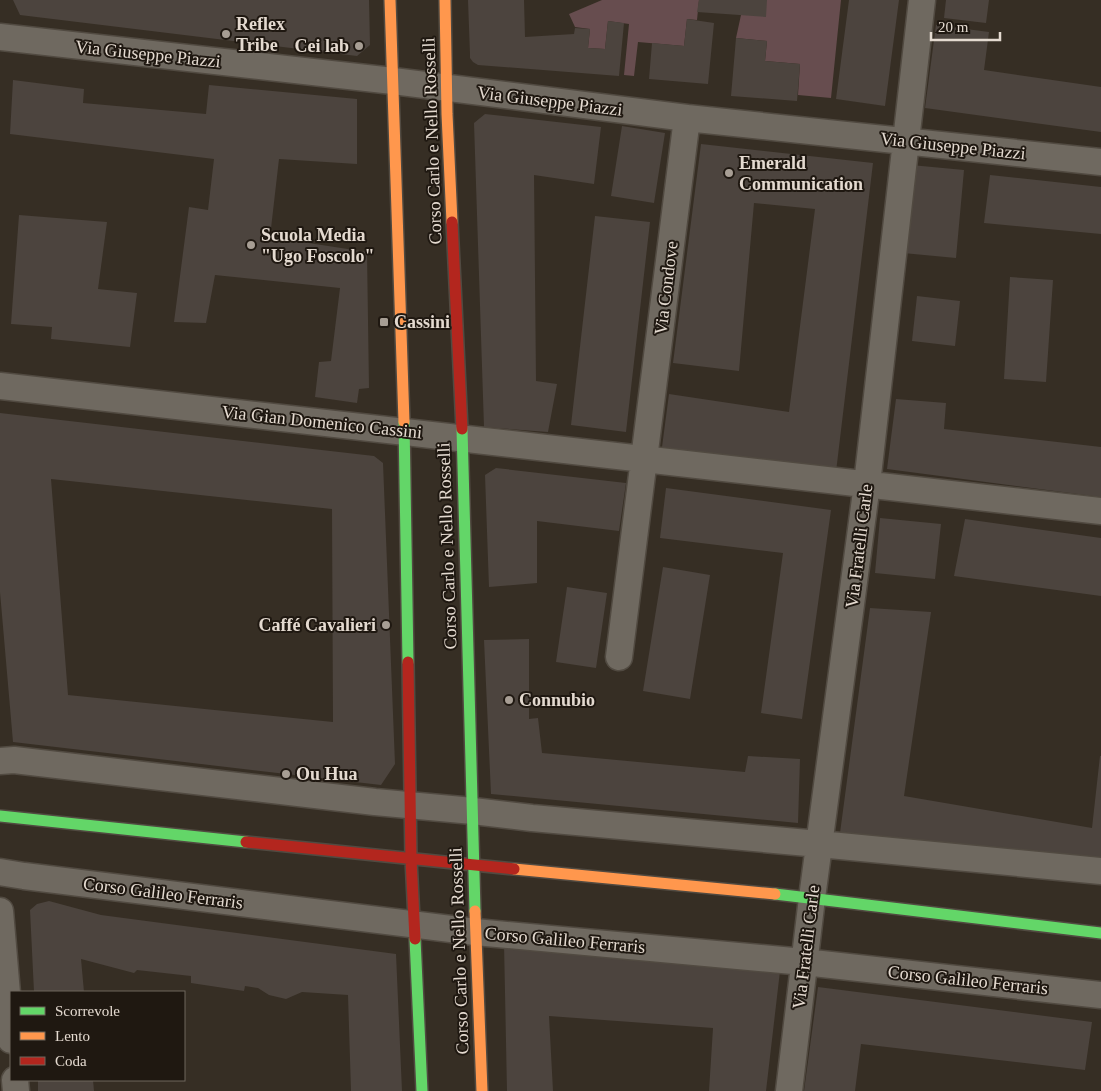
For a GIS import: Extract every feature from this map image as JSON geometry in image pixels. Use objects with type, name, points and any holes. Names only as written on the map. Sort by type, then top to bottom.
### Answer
[{"type":"street","name":"Corso Carlo e Nello Rosselli","points":[[390,0],[405,432],[409,804],[422,1091]]},
{"type":"street","name":"Corso Carlo e Nello Rosselli","points":[[445,0],[446,87],[462,438],[475,932],[482,1091]]},
{"type":"street","name":"Via Fratelli Carle","points":[[789,1091],[812,898],[867,484],[922,0]]},
{"type":"street","name":"Via Giuseppe Piazzi","points":[[0,37],[446,87],[687,118],[1101,162]]},
{"type":"street","name":"Via Condove","points":[[644,458],[687,118]]},
{"type":"street","name":"Via Gian Domenico Cassini","points":[[0,386],[1101,511]]},
{"type":"street","points":[[619,657],[644,458]]},
{"type":"street","points":[[0,761],[14,760],[375,802],[532,818],[1101,871]]},
{"type":"street","points":[[0,816],[812,898],[1101,933]]},
{"type":"street","name":"Corso Galileo Ferraris","points":[[0,872],[475,932],[804,962],[1101,995]]},
{"type":"street","points":[[0,911],[10,1028]]},
{"type":"shaded area","points":[[602,0],[699,0],[697,20],[687,19],[684,46],[638,42],[634,76],[624,75],[629,24],[608,21],[605,49],[588,48],[590,29],[575,27],[569,14]]},
{"type":"shaded area","points":[[767,0],[841,0],[831,98],[798,95],[800,64],[765,61],[767,41],[736,38],[741,15]]},
{"type":"building","points":[[13,0],[369,0],[370,45],[357,56],[20,15]]},
{"type":"building","points":[[468,0],[524,0],[525,37],[574,34],[575,28],[590,29],[588,48],[605,49],[608,21],[624,23],[619,76],[478,65],[470,58]]},
{"type":"building","points":[[699,0],[767,0],[766,17],[697,12]]},
{"type":"building","points":[[849,0],[899,0],[885,106],[836,99]]},
{"type":"building","points":[[946,0],[989,0],[986,23],[944,18]]},
{"type":"building","points":[[687,19],[714,23],[708,84],[649,79],[652,43],[684,46]]},
{"type":"building","points":[[936,25],[989,32],[984,70],[1101,87],[1101,132],[925,108]]},
{"type":"building","points":[[736,38],[767,41],[765,61],[800,64],[797,101],[731,96]]},
{"type":"building","name":"Scuola Media \"Ugo Foscolo\"","points":[[13,80],[84,89],[83,103],[206,114],[209,85],[357,99],[357,164],[279,159],[270,237],[367,252],[369,388],[359,389],[357,403],[315,397],[319,362],[331,361],[340,288],[215,275],[206,323],[174,322],[189,207],[208,210],[214,159],[10,134]]},
{"type":"building","points":[[485,114],[601,127],[594,184],[534,175],[536,381],[557,384],[548,432],[484,427],[474,123]]},
{"type":"building","points":[[622,126],[665,133],[654,203],[611,196]]},
{"type":"building","points":[[701,144],[873,163],[836,472],[662,447],[669,394],[789,412],[815,209],[754,203],[739,371],[673,363]]},
{"type":"building","points":[[911,165],[964,170],[956,258],[903,253]]},
{"type":"building","points":[[990,175],[1101,187],[1101,234],[984,223]]},
{"type":"building","points":[[19,215],[107,222],[98,289],[137,293],[130,347],[51,339],[52,327],[11,324]]},
{"type":"building","points":[[595,216],[650,222],[626,432],[571,425]]},
{"type":"building","points":[[1010,277],[1053,280],[1046,382],[1004,379]]},
{"type":"building","points":[[917,296],[960,301],[955,346],[912,341]]},
{"type":"building","points":[[896,399],[946,403],[944,429],[1101,447],[1101,497],[887,469]]},
{"type":"building","points":[[0,413],[374,456],[383,463],[395,764],[381,785],[13,742],[0,592]],"holes":[[[51,479],[332,509],[333,722],[68,695]]]},
{"type":"building","points":[[496,468],[626,483],[619,531],[537,521],[537,583],[489,587],[485,475]]},
{"type":"building","points":[[666,488],[831,510],[802,719],[761,713],[783,553],[660,538]]},
{"type":"building","points":[[880,518],[941,524],[935,579],[875,573]]},
{"type":"building","points":[[965,519],[1101,538],[1101,596],[954,576]]},
{"type":"building","points":[[663,567],[710,575],[690,699],[643,691]]},
{"type":"building","points":[[567,587],[607,593],[596,668],[556,662]]},
{"type":"building","points":[[870,608],[931,612],[904,796],[1092,828],[1101,756],[1101,861],[840,833]]},
{"type":"building","points":[[529,639],[529,719],[538,718],[542,753],[745,772],[748,756],[800,759],[798,823],[491,794],[484,640]]},
{"type":"building","points":[[49,901],[101,915],[396,954],[402,1091],[351,1091],[348,995],[302,992],[286,999],[269,995],[258,988],[245,986],[244,991],[191,983],[191,976],[137,970],[134,973],[81,959],[84,991],[34,991],[30,910],[37,904]]},
{"type":"building","points":[[504,943],[780,971],[766,1091],[709,1091],[713,1028],[549,1016],[553,1091],[507,1091]]},
{"type":"building","points":[[818,987],[1092,1022],[1085,1070],[861,1044],[855,1091],[804,1091]]},
{"type":"building","points":[[38,1081],[93,1081],[94,1091],[38,1091]]},
{"type":"traffic: fast","points":[[404,422],[408,662]]},
{"type":"traffic: fast","points":[[462,429],[475,911]]},
{"type":"traffic: fast","points":[[0,816],[246,842]]},
{"type":"traffic: fast","points":[[775,894],[1101,933]]},
{"type":"traffic: fast","points":[[415,939],[422,1091]]},
{"type":"traffic: slow","points":[[390,0],[404,422]]},
{"type":"traffic: slow","points":[[445,0],[447,114],[452,222]]},
{"type":"traffic: slow","points":[[514,869],[775,894]]},
{"type":"traffic: slow","points":[[475,911],[482,1091]]},
{"type":"traffic: jam","points":[[452,222],[462,429]]},
{"type":"traffic: jam","points":[[408,662],[411,859],[415,939]]},
{"type":"traffic: jam","points":[[246,842],[514,869]]},
{"type":"place","name":"Reflex Tribe","points":[[226,34]]},
{"type":"place","name":"Cei lab","points":[[359,46]]},
{"type":"place","name":"Emerald Communication","points":[[729,173]]},
{"type":"place","name":"Scuola Media \"Ugo Foscolo\"","points":[[251,245]]},
{"type":"place","name":"Cassini","points":[[384,322]]},
{"type":"place","name":"Caffé Cavalieri","points":[[386,625]]},
{"type":"place","name":"Connubio","points":[[509,700]]},
{"type":"place","name":"Ou Hua","points":[[286,774]]}]
